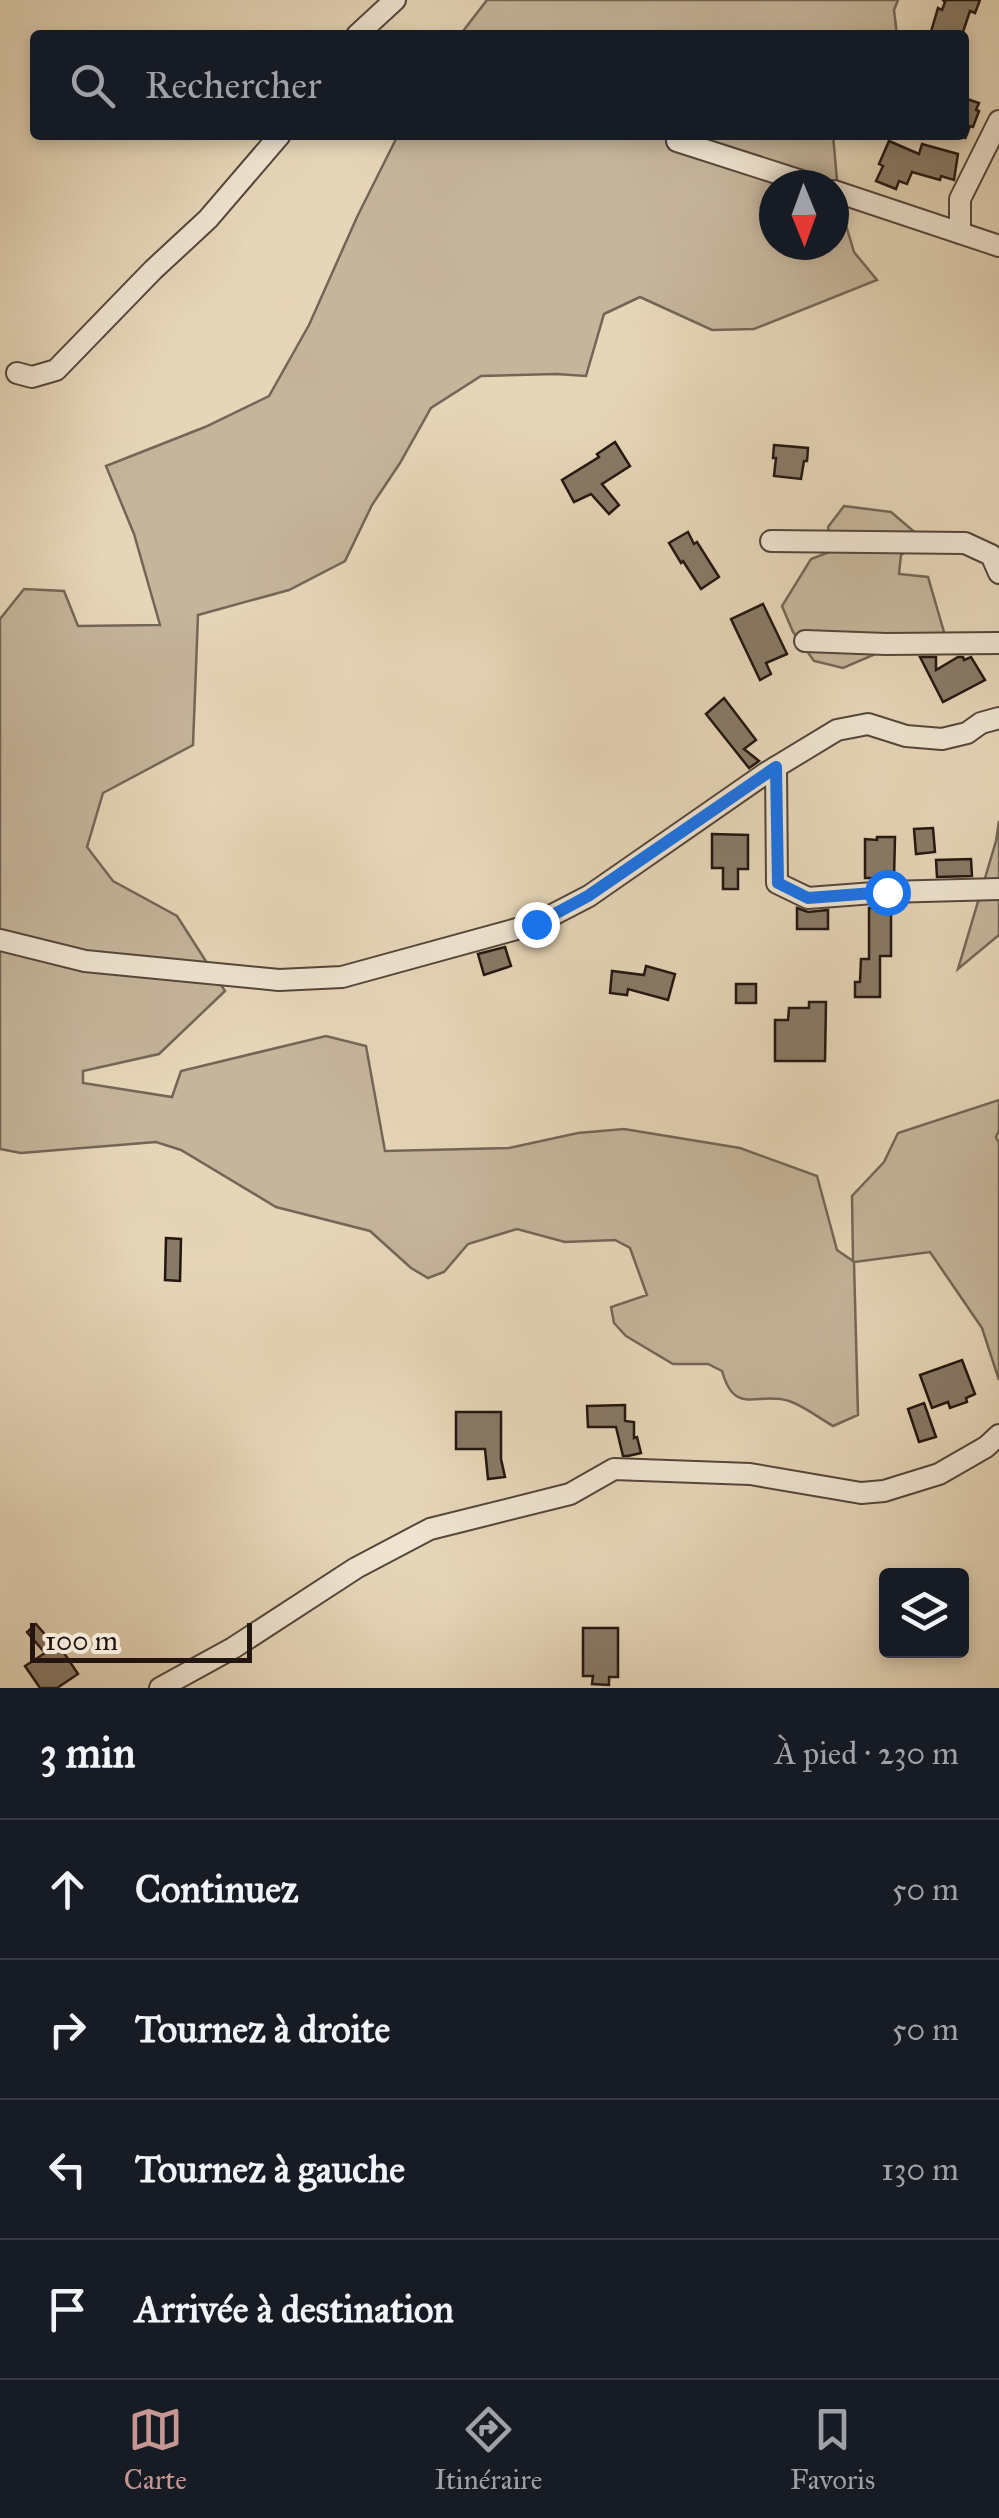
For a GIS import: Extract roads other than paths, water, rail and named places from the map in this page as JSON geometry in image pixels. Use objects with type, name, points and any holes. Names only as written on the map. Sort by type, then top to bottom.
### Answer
[{"type":"street","points":[[362,30],[395,0]]},
{"type":"street","points":[[960,234],[960,199],[999,121]]},
{"type":"street","points":[[17,373],[32,377],[56,370],[208,219],[276,140]]},
{"type":"street","points":[[678,141],[768,170]]},
{"type":"street","points":[[849,197],[999,246]]},
{"type":"street","points":[[771,540],[965,543],[992,556],[999,573]]},
{"type":"street","points":[[804,642],[999,642]]},
{"type":"street","points":[[0,940],[85,961],[280,980],[342,977],[536,924],[588,896],[776,767],[837,730],[868,724],[906,736],[942,739],[999,718]]},
{"type":"street","points":[[776,767],[778,883],[808,898],[999,890]]},
{"type":"street","points":[[160,1688],[234,1648],[356,1568],[430,1529],[570,1494],[614,1469],[750,1474],[861,1494],[940,1474],[999,1436]]}]
